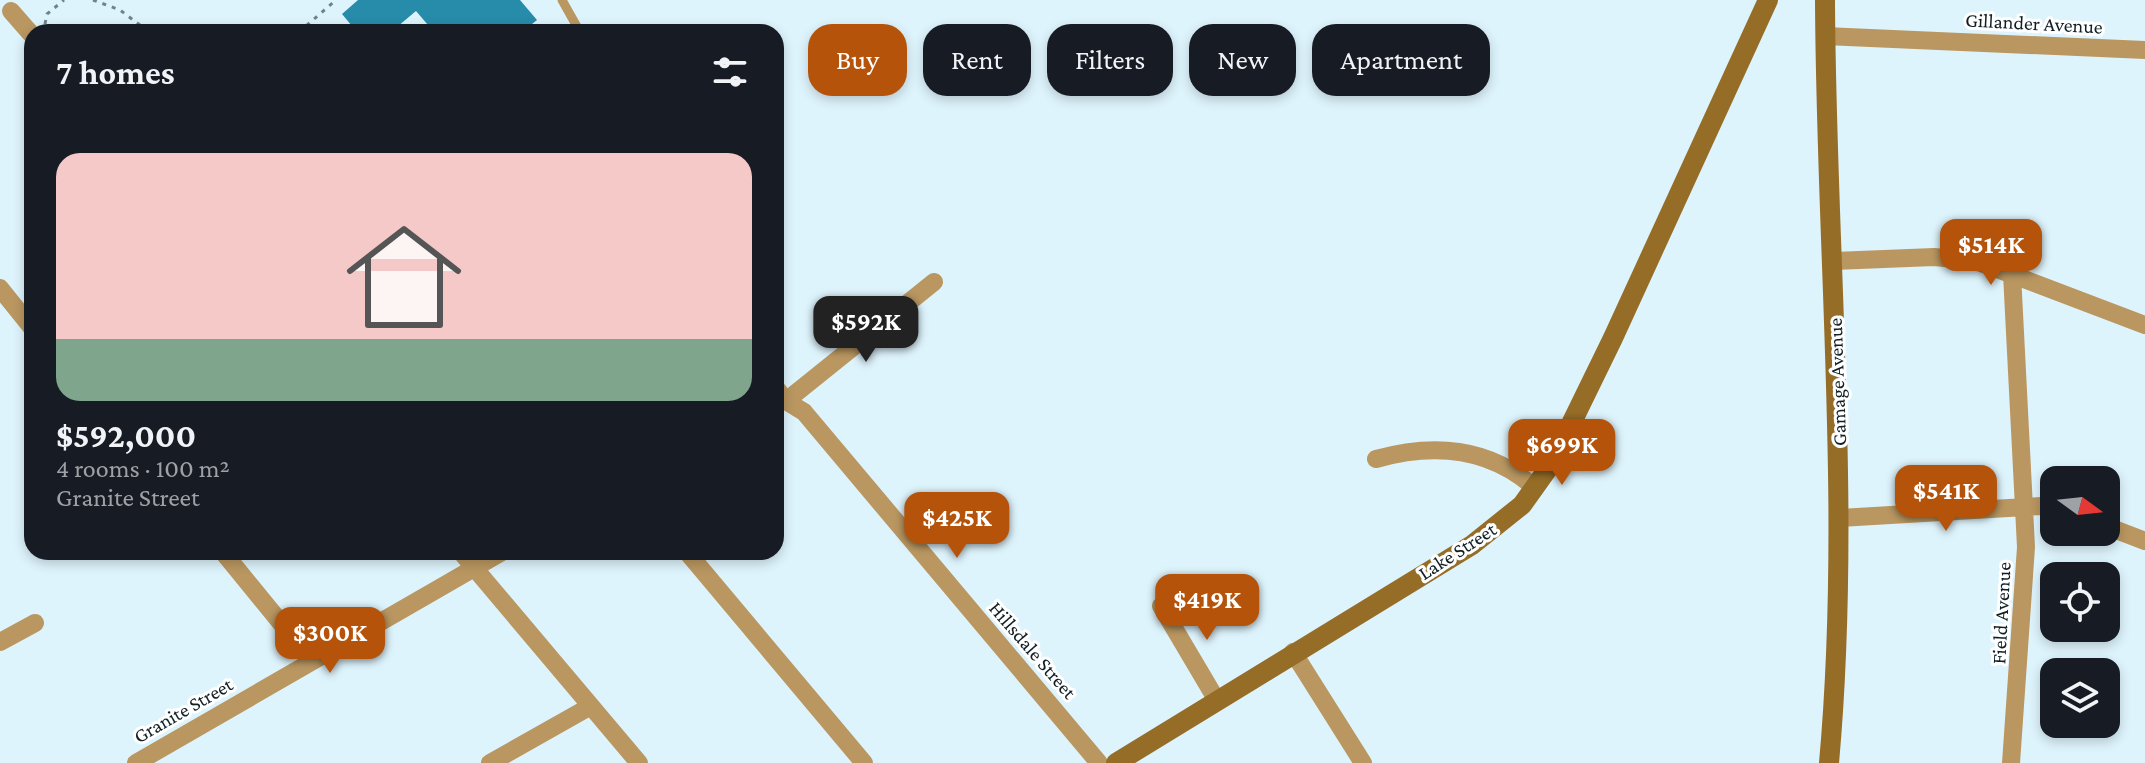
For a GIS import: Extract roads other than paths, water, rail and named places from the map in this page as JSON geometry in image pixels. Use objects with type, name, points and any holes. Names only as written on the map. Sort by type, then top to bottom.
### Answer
[{"type":"street","name":"Lake Street","points":[[1116,763],[1489,533],[1535,488],[1552,463],[1601,365],[1768,0]]},
{"type":"street","name":"Gamage Avenue","points":[[1825,0],[1840,518],[1839,625],[1829,763]]},
{"type":"street","points":[[11,11],[27,24]]},
{"type":"street","name":"Gillander Avenue","points":[[1825,36],[2145,50]]},
{"type":"street","points":[[1834,261],[1934,257],[1976,261],[2145,325]]},
{"type":"street","name":"Field Avenue","points":[[2011,763],[2025,606],[2025,507],[2012,274]]},
{"type":"street","points":[[784,393],[934,282]]},
{"type":"street","points":[[0,288],[24,318]]},
{"type":"street","name":"Hillsdale Street","points":[[784,400],[804,412],[851,466],[1099,763]]},
{"type":"street","points":[[1376,459],[1441,449],[1460,451],[1509,467],[1535,488]]},
{"type":"street","points":[[1840,518],[2040,508]]},
{"type":"street","points":[[2120,531],[2145,541]]},
{"type":"street","points":[[230,560],[312,661]]},
{"type":"street","points":[[468,560],[639,763]]},
{"type":"street","name":"Granite Street","points":[[136,763],[488,560]]},
{"type":"street","points":[[694,560],[864,763]]},
{"type":"street","points":[[1161,606],[1216,699]]},
{"type":"street","points":[[0,642],[35,623]]},
{"type":"street","points":[[1293,652],[1363,763]]},
{"type":"street","points":[[490,763],[591,706]]},
{"type":"lane","points":[[562,0],[576,24]]}]
